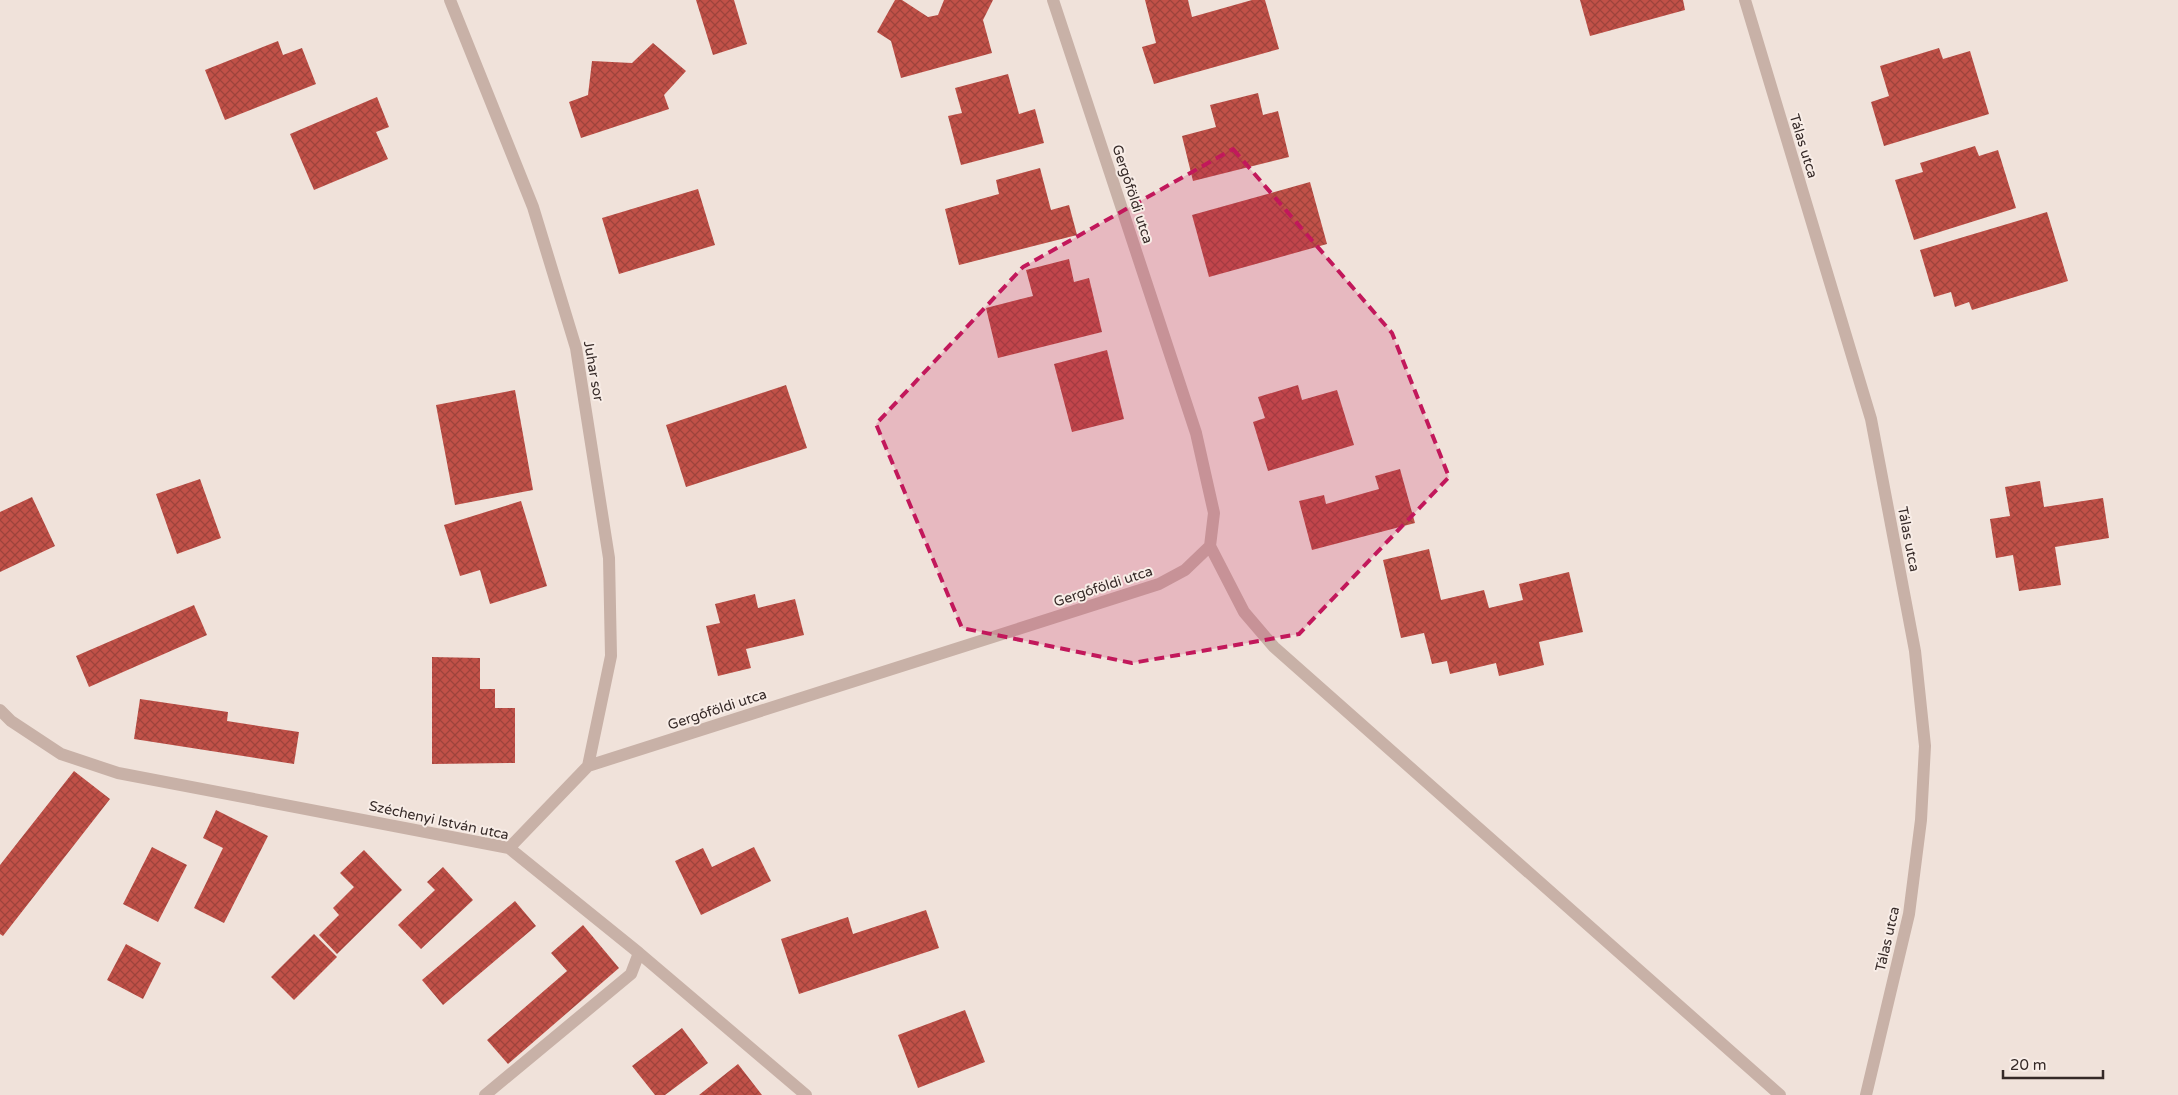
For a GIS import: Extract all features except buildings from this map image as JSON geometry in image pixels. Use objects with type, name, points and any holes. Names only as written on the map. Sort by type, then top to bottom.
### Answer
[{"type":"street","name":"Juhar sor","points":[[450,0],[533,207],[576,348],[608,558],[612,656],[588,766]]},
{"type":"street","name":"Gergőföldi utca","points":[[509,848],[588,766],[1159,584],[1185,570],[1210,546],[1214,513],[1196,433],[1053,0]]},
{"type":"street","name":"Tálas utca","points":[[1745,0],[1871,419],[1915,651],[1925,746],[1921,820],[1909,914],[1866,1095]]},
{"type":"street","points":[[1210,546],[1244,612],[1274,647],[1780,1095]]},
{"type":"street","name":"Széchenyi István utca","points":[[0,710],[11,721],[61,754],[118,773],[509,848],[639,953],[806,1095]]},
{"type":"street","points":[[485,1095],[631,974],[639,953]]},
{"type":"highlighted area","points":[[1233,149],[1392,333],[1449,477],[1299,634],[1132,663],[962,628],[876,424],[1023,267]]}]
